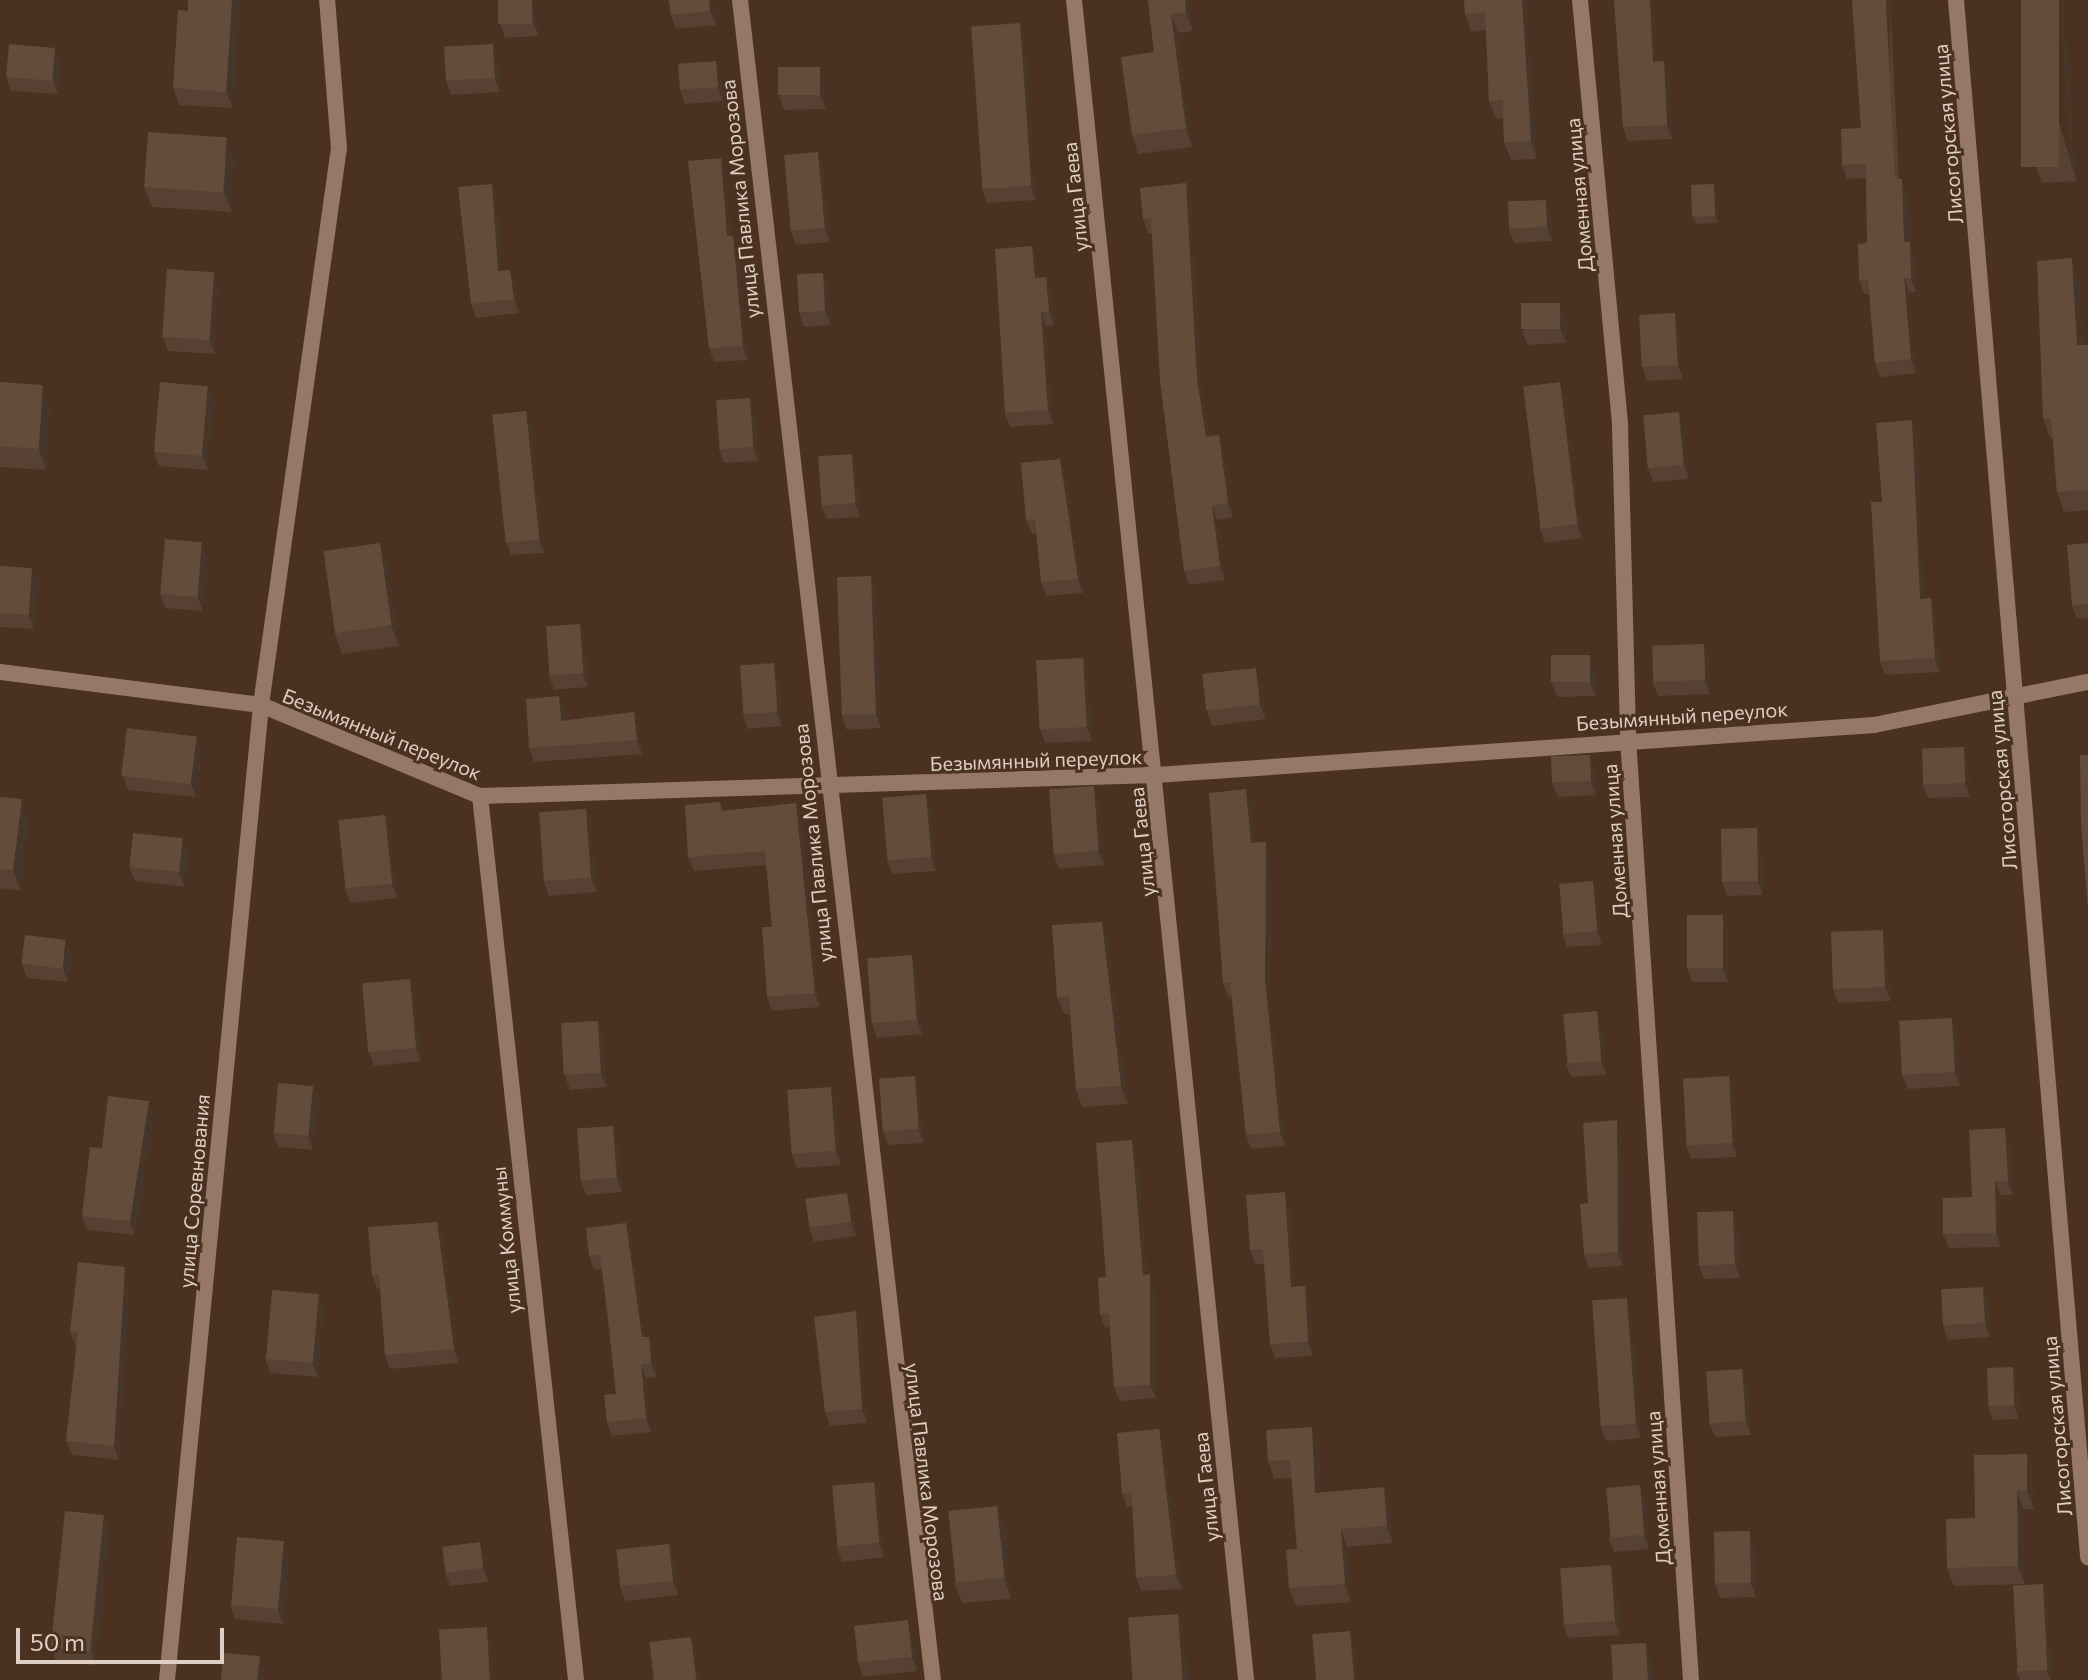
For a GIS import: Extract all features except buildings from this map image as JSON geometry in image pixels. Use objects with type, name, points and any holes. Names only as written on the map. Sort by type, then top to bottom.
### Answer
[{"type":"street","name":"улица Соревнования","points":[[167,1680],[261,705],[339,148],[327,0]]},
{"type":"street","name":"улица Павлика Морозова","points":[[740,0],[828,789],[933,1680]]},
{"type":"street","name":"улица Гаева","points":[[1074,0],[1156,775],[1246,1680]]},
{"type":"street","name":"Доменная улица","points":[[1580,0],[1620,427],[1628,739],[1691,1680]]},
{"type":"street","name":"Лисогорская улица","points":[[1956,0],[2088,1557]]},
{"type":"street","name":"Безымянный переулок","points":[[0,672],[261,705],[480,796],[828,789],[1156,775],[1628,739],[1874,725],[2016,699],[2088,682]]},
{"type":"street","name":"улица Коммуны","points":[[480,796],[576,1680]]}]
